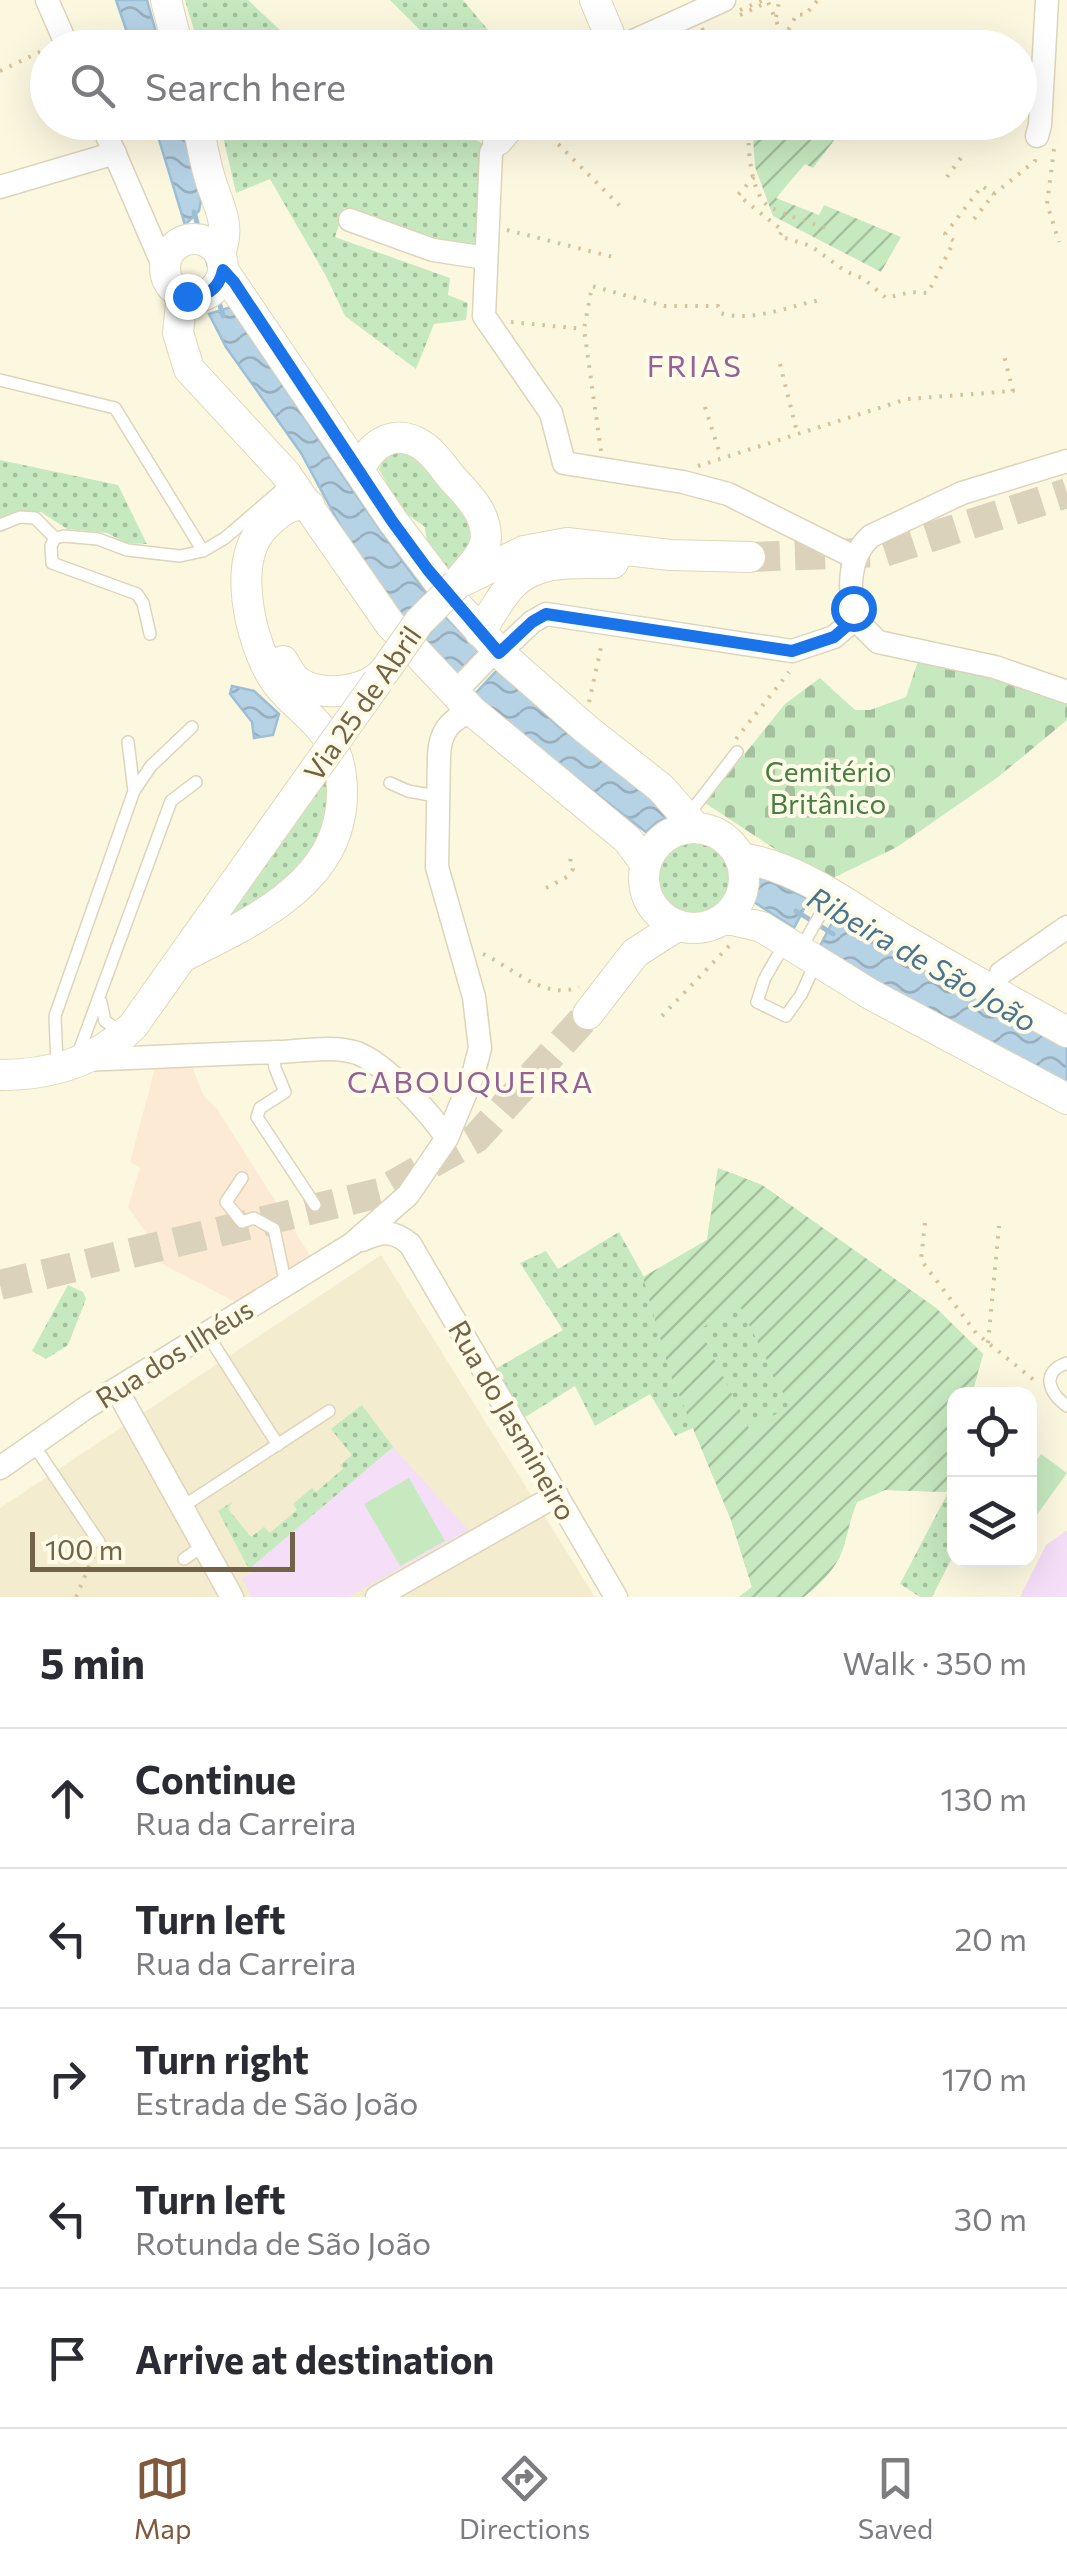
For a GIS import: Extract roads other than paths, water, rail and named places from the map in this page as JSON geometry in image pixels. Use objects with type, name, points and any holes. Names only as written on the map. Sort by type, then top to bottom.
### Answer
[{"type":"main road","points":[[166,0],[174,30]]},
{"type":"main road","points":[[595,0],[608,30]]},
{"type":"main road","points":[[201,140],[212,184],[192,256],[187,338],[180,348],[190,370],[252,428],[390,624],[463,696],[648,857]]},
{"type":"main road","points":[[192,256],[359,471],[489,648],[661,788],[688,825],[722,836],[746,864],[804,879],[827,902],[1067,1032]]},
{"type":"main road","points":[[359,471],[378,442],[392,437],[408,439],[426,448],[452,477],[477,506],[486,537],[484,550],[457,584]]},
{"type":"main road","points":[[184,956],[302,884],[328,852],[339,820],[342,790],[335,752],[312,717],[272,675],[252,621],[244,577],[246,559],[258,534],[295,504],[310,506]]},
{"type":"main road","name":"Via 25 de Abril","points":[[72,1064],[124,1034],[144,1013],[419,622],[457,584],[505,558],[545,545],[587,544],[670,556],[750,558]]},
{"type":"main road","points":[[489,648],[503,596],[530,570],[547,565],[630,563],[670,556]]},
{"type":"main road","points":[[244,577],[284,664],[296,680],[324,690],[378,681]]},
{"type":"main road","points":[[688,825],[670,834],[648,857],[644,890],[661,916],[677,926],[702,928],[731,922],[762,927],[1067,1099]]},
{"type":"main road","points":[[731,922],[746,864]]},
{"type":"main road","points":[[634,953],[649,902]]},
{"type":"main road","points":[[586,1000],[634,953],[677,926]]},
{"type":"main road","points":[[0,1075],[72,1064]]},
{"type":"street","points":[[47,0],[60,30]]},
{"type":"street","points":[[655,30],[724,0]]},
{"type":"street","points":[[1037,136],[1047,0]]},
{"type":"street","points":[[109,140],[114,153],[192,256]]},
{"type":"street","points":[[500,140],[491,153],[483,310],[550,414],[564,464],[683,482],[744,501],[854,556]]},
{"type":"street","points":[[0,187],[114,153]]},
{"type":"street","points":[[350,220],[433,250],[486,258]]},
{"type":"street","points":[[1067,461],[962,493],[871,536],[854,556],[852,589],[855,619],[878,642],[982,664],[1067,692]]},
{"type":"street","points":[[352,1244],[408,1195],[446,1138],[473,1076],[480,1048],[474,997],[438,867],[436,796],[440,740],[445,728],[458,716],[463,696],[489,648],[544,614],[792,651],[834,637],[855,619]]},
{"type":"street","points":[[1001,973],[1067,927]]},
{"type":"street","points":[[72,1064],[263,1052],[356,1053],[383,1071],[433,1117],[446,1138]]},
{"type":"street","name":"Rua do Jasmineiro","points":[[408,1195],[410,1244],[616,1597]]},
{"type":"street","points":[[352,1244],[387,1232],[398,1234],[410,1244]]},
{"type":"street","name":"Rua dos Ilhéus","points":[[0,1468],[352,1244]]},
{"type":"street","points":[[117,1390],[232,1597]]},
{"type":"street","points":[[376,1597],[556,1495]]},
{"type":"lane","points":[[0,380],[115,408],[203,551]]},
{"type":"lane","points":[[55,538],[98,539],[128,550],[180,556],[203,551],[225,538],[291,481]]},
{"type":"lane","points":[[0,525],[20,517],[35,518],[55,538]]},
{"type":"lane","points":[[55,538],[46,564],[137,594],[150,634]]},
{"type":"lane","points":[[72,1064],[55,1016],[134,791],[150,766],[192,727]]},
{"type":"lane","points":[[128,742],[134,791]]},
{"type":"lane","points":[[688,825],[737,752]]},
{"type":"lane","points":[[72,1064],[171,801],[196,782]]},
{"type":"lane","points":[[390,783],[436,796]]},
{"type":"lane","points":[[802,948],[799,997],[786,1016],[757,1002],[765,978],[802,948],[827,902]]},
{"type":"lane","points":[[100,997],[105,1021],[124,1034]]},
{"type":"lane","points":[[263,1052],[285,1092],[260,1108],[257,1117],[315,1205]]},
{"type":"lane","points":[[242,1178],[226,1202],[242,1222],[254,1218],[274,1230],[286,1285]]},
{"type":"lane","points":[[207,1334],[278,1445]]},
{"type":"lane","points":[[1067,1363],[1052,1374],[1050,1389],[1067,1406]]},
{"type":"lane","points":[[182,1508],[329,1411]]},
{"type":"lane","points":[[33,1444],[97,1548]]},
{"type":"lane","points":[[184,1559],[204,1545]]},
{"type":"water","points":[[116,0],[147,0],[155,30],[126,30]]},
{"type":"water","points":[[159,140],[185,140],[201,200],[199,211],[185,225]]},
{"type":"water","points":[[231,307],[426,593],[404,620],[354,551],[301,453],[226,347],[209,314]]},
{"type":"water","points":[[444,615],[479,650],[455,676],[423,642]]},
{"type":"water","points":[[499,668],[557,725],[652,796],[671,815],[646,832],[474,695]]},
{"type":"water","points":[[232,686],[254,691],[279,714],[273,735],[254,738],[252,722],[230,694]]},
{"type":"water","points":[[760,876],[809,899],[794,928],[754,902]]},
{"type":"water","points":[[836,915],[1067,1047],[1067,1083],[898,994],[820,946]]},
{"type":"waterway","name":"Ribeira de São João","points":[[194,212],[223,316]]},
{"type":"waterway","name":"Ribeira de São João","points":[[796,911],[833,934]]},
{"type":"tunnel","points":[[750,557],[884,552],[1067,493]]},
{"type":"tunnel","points":[[0,1285],[379,1193],[476,1138],[588,1014]]},
{"type":"district","name":"FRIAS","points":[[695,364]]},
{"type":"district","name":"CABOUQUEIRA","points":[[471,1080]]},
{"type":"park label","name":"Cemitério Britânico","points":[[828,787]]}]
